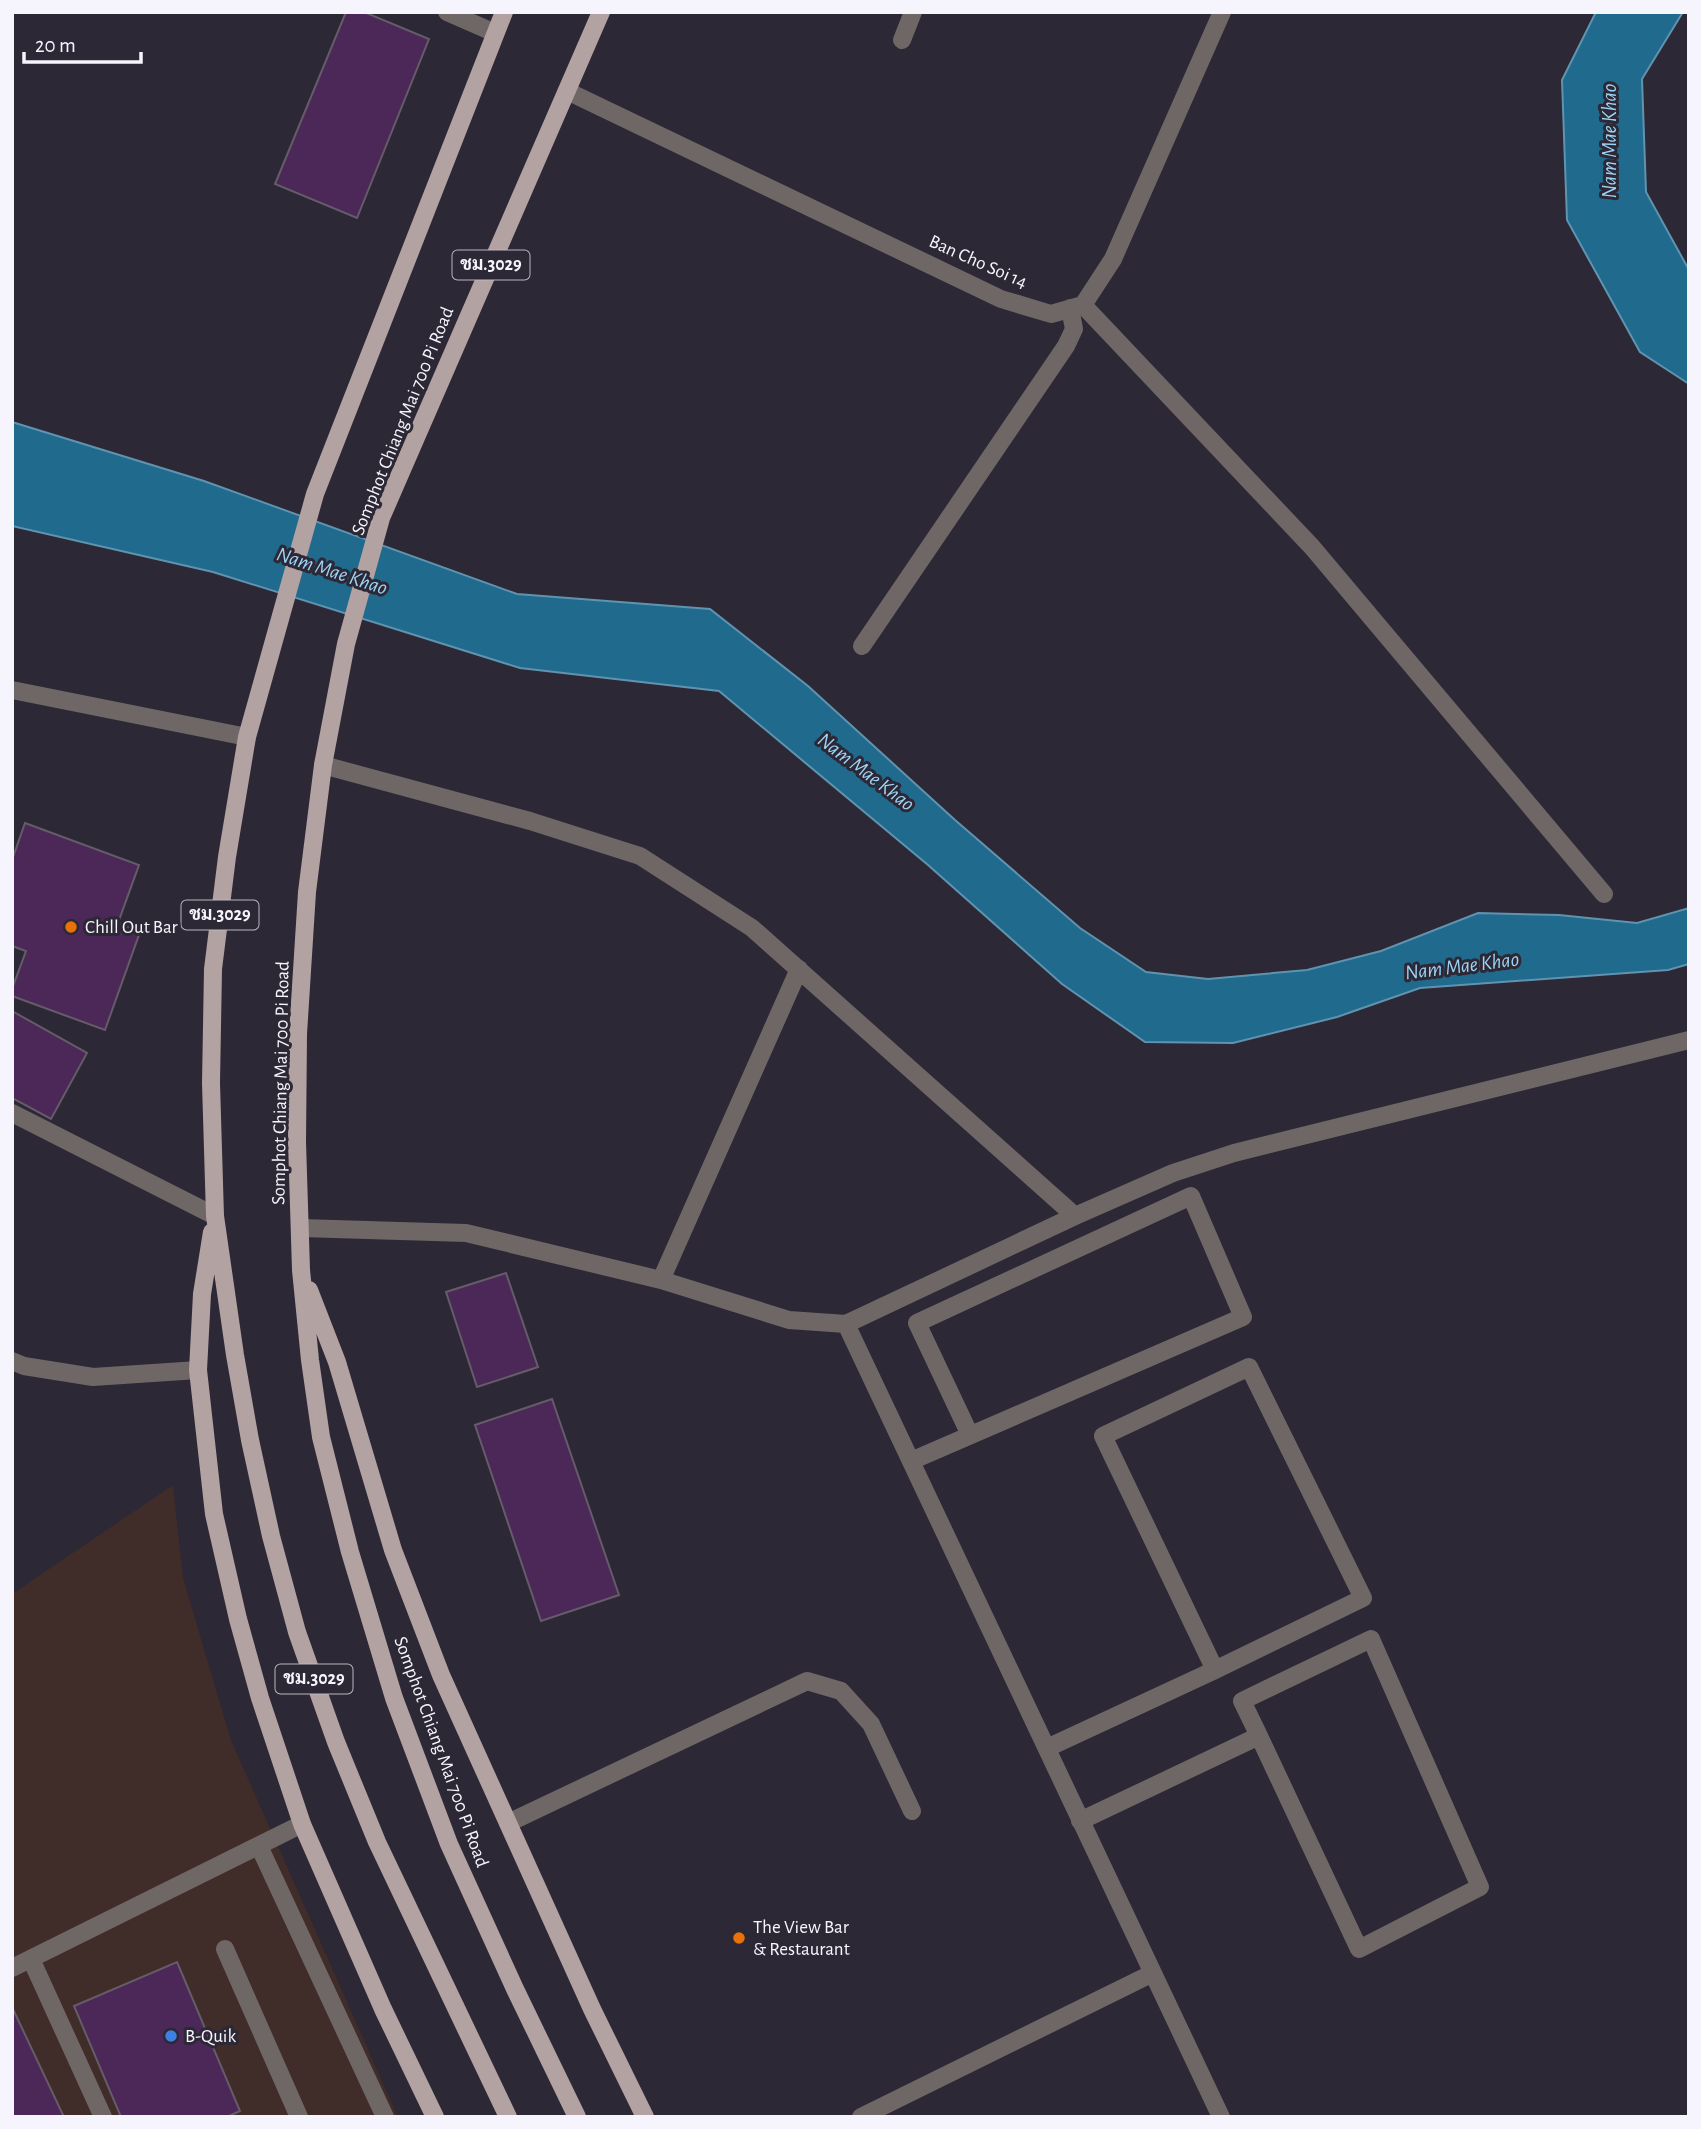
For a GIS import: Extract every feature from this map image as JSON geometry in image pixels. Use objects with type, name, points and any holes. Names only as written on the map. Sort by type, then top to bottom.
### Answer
[{"type":"main road","name":"ชม.3029","points":[[504,12],[315,494],[247,737],[227,857],[213,969],[211,1083],[215,1216],[250,1440],[271,1536],[297,1632],[336,1742],[377,1842],[508,2117]]},
{"type":"main road","name":"Somphot Chiang Mai 700 Pi Road","points":[[577,2117],[449,1843],[394,1698],[349,1552],[321,1437],[301,1270],[298,1034],[307,892],[323,765],[346,644],[381,518],[601,12]]},
{"type":"main road","points":[[215,1216],[202,1294],[198,1370],[215,1514],[237,1619],[302,1824],[383,2010],[435,2117]]},
{"type":"main road","points":[[301,1270],[337,1362],[393,1550],[441,1675],[645,2117]]},
{"type":"street","points":[[447,12],[495,33]]},
{"type":"street","points":[[902,40],[913,12]]},
{"type":"street","points":[[862,646],[1066,346],[1074,329],[1077,306],[1113,260],[1222,12]]},
{"type":"street","name":"Ban Cho Soi 14","points":[[567,91],[1000,299],[1051,314],[1077,306]]},
{"type":"street","points":[[1077,306],[1312,547],[1604,894]]},
{"type":"street","points":[[14,696],[247,737]]},
{"type":"street","points":[[323,765],[530,821],[640,856],[752,928],[1075,1216]]},
{"type":"street","points":[[661,1280],[799,969]]},
{"type":"street","points":[[300,1228],[466,1233],[661,1280],[789,1320],[846,1324],[1173,1173],[1234,1153],[1689,1040]]},
{"type":"street","points":[[12,1113],[215,1216]]},
{"type":"street","points":[[911,1461],[971,1435],[1243,1317],[1191,1196],[917,1324],[971,1435]]},
{"type":"street","points":[[846,1324],[1221,2117]]},
{"type":"street","points":[[12,1361],[24,1366],[93,1377],[198,1370]]},
{"type":"street","points":[[1046,1748],[1215,1670],[1363,1598],[1249,1367],[1103,1436],[1215,1670]]},
{"type":"street","points":[[1371,1639],[1480,1887],[1359,1949],[1259,1736],[1242,1701],[1371,1639]]},
{"type":"street","points":[[508,1823],[807,1681],[841,1691],[871,1724],[912,1811]]},
{"type":"street","points":[[1080,1821],[1259,1736]]},
{"type":"street","points":[[12,1968],[302,1824]]},
{"type":"street","points":[[259,1846],[385,2117]]},
{"type":"street","points":[[225,1949],[299,2117]]},
{"type":"street","points":[[31,1959],[103,2117]]},
{"type":"street","points":[[861,2117],[1153,1973]]},
{"type":"shaded area","points":[[173,1485],[183,1578],[231,1740],[398,2117],[12,2117],[12,1594]]},
{"type":"water","name":"Nam Mae Khao","points":[[1596,12],[1683,12],[1642,79],[1646,192],[1689,270],[1689,384],[1640,352],[1567,220],[1562,80]]},
{"type":"water","name":"Nam Mae Khao","points":[[12,422],[204,481],[517,594],[710,609],[808,686],[955,820],[1080,928],[1146,972],[1208,979],[1307,970],[1381,951],[1478,913],[1559,915],[1637,923],[1689,908],[1689,964],[1668,970],[1420,988],[1337,1017],[1233,1043],[1145,1042],[1062,984],[928,865],[719,691],[520,668],[213,572],[12,526]]},
{"type":"building","points":[[346,12],[364,12],[429,39],[357,218],[275,184]]},
{"type":"building","name":"Chill Out Bar","points":[[25,823],[139,865],[118,923],[140,932],[105,1030],[12,996],[26,951],[12,946],[12,860]]},
{"type":"building","points":[[12,1011],[87,1053],[51,1119],[12,1098]]},
{"type":"building","points":[[506,1273],[538,1367],[477,1387],[446,1292]]},
{"type":"building","points":[[552,1399],[619,1595],[541,1621],[475,1425]]},
{"type":"building","points":[[177,1962],[240,2111],[227,2117],[121,2117],[74,2006]]},
{"type":"building","points":[[12,2007],[64,2117],[12,2117]]},
{"type":"place","name":"Chill Out Bar","points":[[71,927]]},
{"type":"place","name":"The View Bar & Restaurant","points":[[739,1938]]},
{"type":"place","name":"B-Quik","points":[[171,2036]]}]
